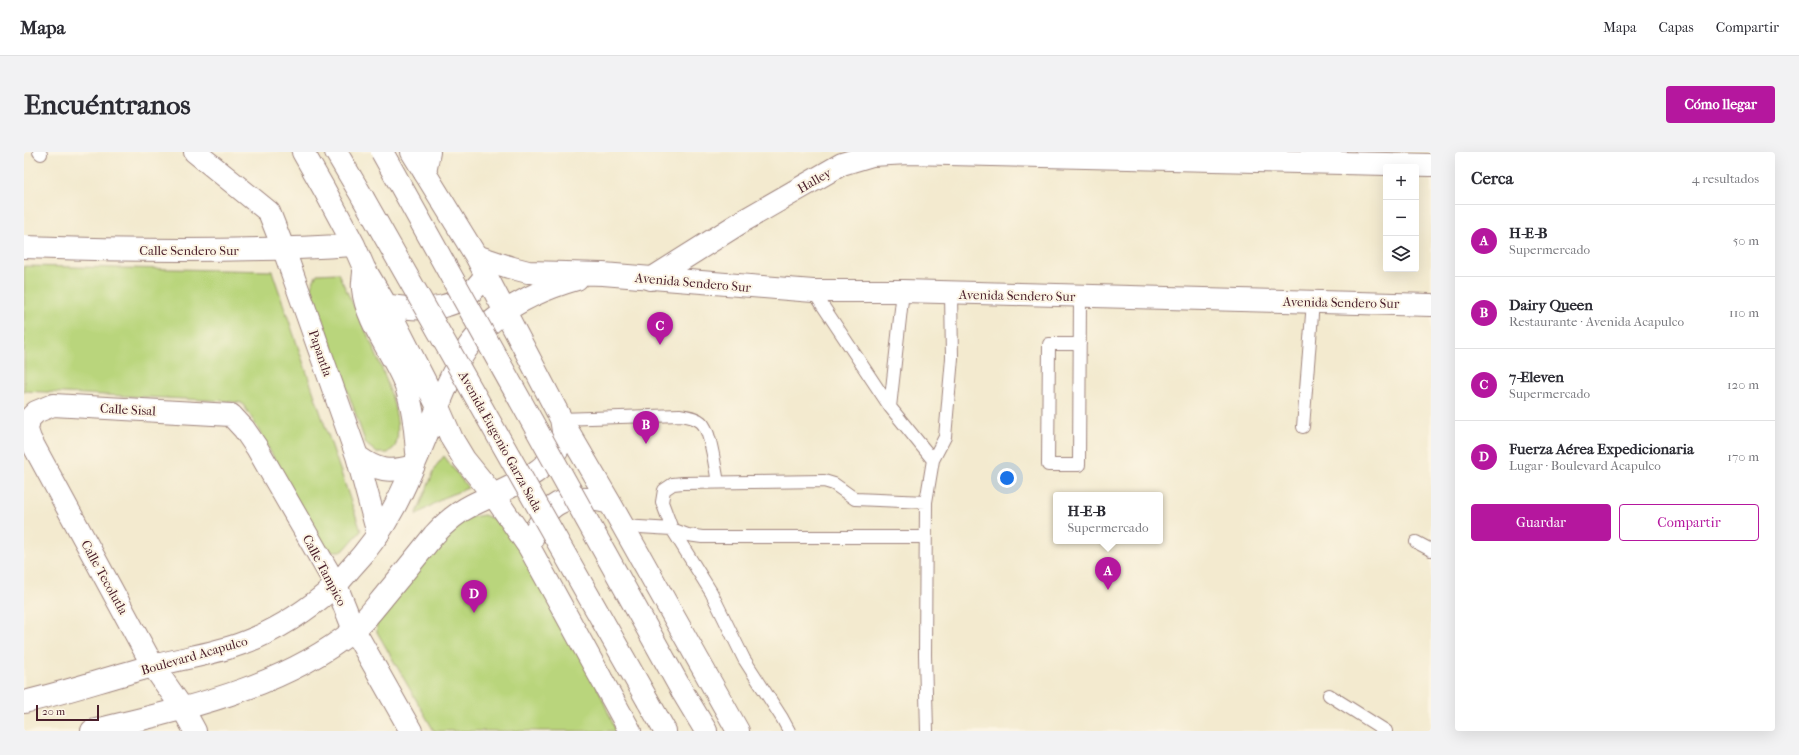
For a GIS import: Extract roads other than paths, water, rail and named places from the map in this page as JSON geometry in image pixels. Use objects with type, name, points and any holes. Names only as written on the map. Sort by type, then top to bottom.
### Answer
[{"type":"main road","name":"Papantla","points":[[196,152],[269,212],[284,250],[357,456],[378,534]]},
{"type":"main road","points":[[302,152],[354,245],[364,268],[386,305],[438,407],[452,439],[464,459],[494,496],[529,547],[630,731]]},
{"type":"main road","name":"Avenida Eugenio Garza Sada","points":[[336,152],[665,731]]},
{"type":"main road","points":[[382,152],[682,691],[706,731]]},
{"type":"main road","points":[[412,152],[476,256],[561,419],[738,731]]},
{"type":"main road","points":[[425,173],[429,152]]},
{"type":"main road","name":"Halley","points":[[651,279],[743,221],[842,164],[872,156],[908,153],[1427,161]]},
{"type":"main road","name":"Calle Sendero Sur","points":[[24,247],[90,250],[284,250],[354,245]]},
{"type":"main road","name":"Avenida Sendero Sur","points":[[476,256],[528,272],[603,274],[813,291],[903,291],[1431,305]]},
{"type":"main road","points":[[357,456],[373,466],[386,470],[400,470],[416,461],[415,422],[411,400],[403,380],[367,306],[362,289],[364,268]]},
{"type":"main road","name":"Avenida Sendero Sur","points":[[456,367],[466,350],[480,334],[505,312],[546,289],[579,279],[603,274]]},
{"type":"main road","points":[[386,305],[418,310],[447,306],[470,293],[486,276]]},
{"type":"main road","points":[[438,407],[456,367],[475,358],[522,345]]},
{"type":"main road","name":"Calle Sisal","points":[[29,419],[36,412],[53,405],[231,415]]},
{"type":"main road","name":"Boulevard Acapulco","points":[[24,702],[50,696],[153,666],[244,643],[278,626],[336,585],[364,555],[395,507],[438,407]]},
{"type":"main road","name":"Calle Tampico","points":[[231,415],[244,429],[257,448],[336,585],[354,630],[411,731]]},
{"type":"main road","name":"Calle Tecolutla","points":[[29,419],[27,430],[30,439],[153,666],[183,709],[195,731]]},
{"type":"main road","points":[[92,731],[183,709],[255,685],[287,672],[315,657],[354,630],[375,608],[434,535],[445,524],[472,505],[494,496],[545,466],[556,452],[563,434],[561,419]]},
{"type":"main road","points":[[529,547],[534,531],[544,514],[561,502],[581,498],[591,498],[610,503]]},
{"type":"lane","points":[[813,291],[890,407],[933,460]]},
{"type":"lane","points":[[890,407],[903,291]]},
{"type":"lane","points":[[927,731],[926,502],[933,460],[945,437],[952,358],[951,293]]},
{"type":"lane","points":[[1080,296],[1080,344],[1079,465],[1048,465],[1050,344],[1080,344]]},
{"type":"lane","points":[[1303,426],[1313,302]]},
{"type":"lane","points":[[561,419],[680,415],[692,417],[702,422],[707,432],[718,482]]},
{"type":"lane","points":[[788,731],[782,718],[744,659],[711,592],[672,529],[662,502],[664,490],[673,484],[824,481],[834,484],[855,499],[926,502]]},
{"type":"lane","points":[[623,526],[672,529],[688,535],[702,537],[925,537]]},
{"type":"lane","points":[[1416,542],[1431,550]]},
{"type":"lane","points":[[1329,695],[1386,731]]},
{"type":"place","name":"7-Eleven","points":[[660,345]]},
{"type":"place","name":"Dairy Queen","points":[[646,444]]},
{"type":"place","name":"H-E-B","points":[[1108,590]]},
{"type":"place","name":"Fuerza Aérea Expedicionaria","points":[[474,613]]}]
